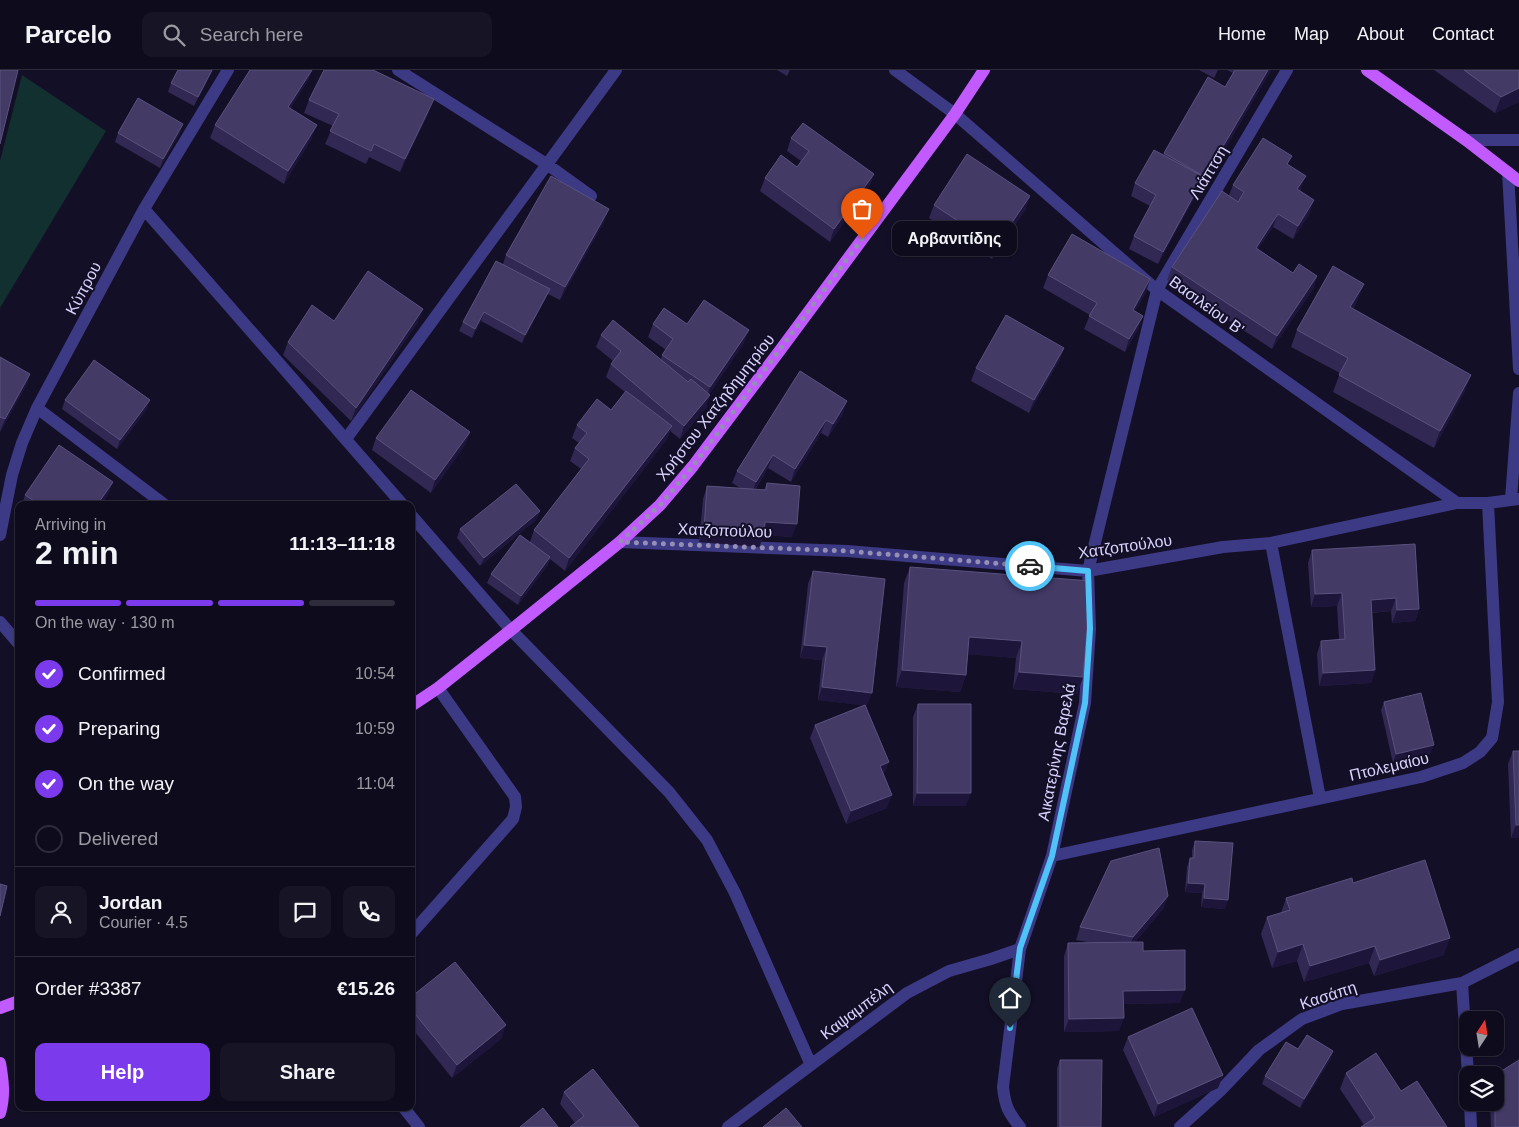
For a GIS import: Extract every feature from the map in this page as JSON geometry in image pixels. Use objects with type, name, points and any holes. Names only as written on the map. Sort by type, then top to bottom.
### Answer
[{"type":"main road","name":"Χρήστου Χατζηδημητρίου","points":[[415,703],[438,688],[620,542],[660,505],[693,466],[955,114],[984,70]]},
{"type":"main road","points":[[1367,70],[1466,140],[1519,181]]},
{"type":"main road","points":[[0,1008],[15,1002]]},
{"type":"main road","points":[[0,1064],[3,1080],[0,1113]]},
{"type":"street","name":"Κύπρου","points":[[0,535],[12,475],[22,443],[37,408],[144,209],[228,70]]},
{"type":"street","points":[[398,70],[548,165],[591,196]]},
{"type":"street","points":[[346,439],[616,70]]},
{"type":"street","name":"Βασιλείου Β'","points":[[895,70],[955,114],[1157,290],[1457,503]]},
{"type":"street","name":"Λιάπτση","points":[[1157,290],[1287,70]]},
{"type":"street","points":[[1466,140],[1519,140]]},
{"type":"street","points":[[1508,172],[1519,369]]},
{"type":"street","points":[[144,209],[400,501]]},
{"type":"street","name":"Αικατερίνης Βαρελά","points":[[1020,1127],[1005,1104],[1003,1087],[1020,948],[1052,856],[1085,703],[1090,629],[1088,571],[1157,290]]},
{"type":"street","points":[[1515,499],[1519,393]]},
{"type":"street","points":[[37,408],[152,501]]},
{"type":"street","name":"Χατζοπούλου","points":[[620,542],[847,551],[1088,571],[1223,547],[1271,543],[1457,503],[1488,503],[1515,499]]},
{"type":"street","name":"Πτολεμαίου","points":[[1052,856],[1421,777],[1463,764],[1480,752],[1492,738],[1498,702],[1488,503]]},
{"type":"street","points":[[415,520],[511,630],[669,792],[707,840],[735,893],[811,1065]]},
{"type":"street","points":[[1271,543],[1320,798]]},
{"type":"street","points":[[0,622],[15,639]]},
{"type":"street","points":[[415,929],[513,819],[516,807],[515,797],[438,688]]},
{"type":"street","name":"Καψαμπέλη","points":[[728,1127],[906,993],[949,971],[991,959],[1020,948]]},
{"type":"street","name":"Κασάπη","points":[[1180,1127],[1220,1091],[1259,1050],[1302,1019],[1342,1004],[1462,983],[1519,954]]},
{"type":"street","points":[[1462,983],[1467,1066]]},
{"type":"street","points":[[407,1111],[420,1127]]},
{"type":"street","points":[[1470,1111],[1471,1127]]},
{"type":"green space","points":[[22,75],[106,131],[0,308],[0,161]]},
{"type":"building","points":[[0,70],[18,70],[0,144]]},
{"type":"building","points":[[178,70],[212,70],[198,97],[171,83]]},
{"type":"building","points":[[250,70],[312,70],[288,107],[317,125],[288,171],[215,125]]},
{"type":"building","points":[[324,70],[373,70],[434,99],[405,159],[374,144],[371,151],[330,131],[339,114],[309,100]]},
{"type":"building","points":[[1235,70],[1268,70],[1205,177],[1164,153],[1208,77],[1225,87]]},
{"type":"building","points":[[1464,70],[1519,70],[1519,88],[1501,97]]},
{"type":"building","points":[[138,98],[183,124],[163,159],[118,133]]},
{"type":"building","points":[[803,123],[874,174],[834,229],[765,178],[781,155],[797,167],[809,151],[791,138]]},
{"type":"building","points":[[1263,138],[1292,156],[1287,164],[1306,176],[1297,189],[1314,200],[1298,226],[1278,214],[1256,248],[1293,273],[1299,264],[1317,276],[1277,336],[1172,267],[1222,191],[1238,202],[1244,192],[1233,185]]},
{"type":"building","points":[[1154,150],[1204,177],[1163,252],[1134,236],[1156,195],[1135,183]]},
{"type":"building","points":[[967,154],[1030,196],[996,246],[934,205]]},
{"type":"building","points":[[551,176],[609,209],[565,287],[506,255]]},
{"type":"building","points":[[1072,234],[1150,279],[1133,310],[1143,316],[1129,339],[1089,316],[1097,303],[1048,275]]},
{"type":"building","points":[[496,261],[550,289],[525,335],[484,312],[475,329],[463,322]]},
{"type":"building","points":[[1333,266],[1364,284],[1350,307],[1471,375],[1440,431],[1339,375],[1348,358],[1297,330]]},
{"type":"building","points":[[368,271],[423,309],[356,408],[288,342],[312,305],[334,321]]},
{"type":"building","points":[[704,300],[749,330],[710,387],[662,355],[673,339],[653,324],[664,308],[687,324]]},
{"type":"building","points":[[1006,315],[1064,348],[1034,400],[976,368]]},
{"type":"building","points":[[613,320],[688,382],[691,379],[710,395],[684,426],[611,364],[621,351],[601,335]]},
{"type":"building","points":[[0,357],[30,374],[5,419],[0,417]]},
{"type":"building","points":[[94,360],[150,400],[120,440],[65,400]]},
{"type":"building","points":[[800,371],[847,401],[833,424],[826,420],[795,469],[773,455],[756,482],[737,471]]},
{"type":"building","points":[[411,390],[470,432],[435,480],[376,438]]},
{"type":"building","points":[[626,391],[672,426],[569,558],[534,530],[589,459],[575,448],[587,433],[577,425],[597,399],[611,410]]},
{"type":"building","points":[[59,445],[113,482],[100,501],[34,501],[25,495]]},
{"type":"building","points":[[767,483],[800,486],[797,524],[765,522],[764,535],[704,529],[707,486],[766,490]]},
{"type":"building","points":[[516,484],[540,511],[484,558],[460,529]]},
{"type":"building","points":[[520,535],[550,557],[521,596],[491,574]]},
{"type":"building","points":[[1415,544],[1419,609],[1397,610],[1396,598],[1371,600],[1375,670],[1323,673],[1321,641],[1345,639],[1342,593],[1315,594],[1312,550]]},
{"type":"building","points":[[910,567],[1091,581],[1083,677],[1019,672],[1022,641],[969,637],[966,675],[902,670]]},
{"type":"building","points":[[813,571],[885,579],[872,693],[822,687],[827,647],[804,645]]},
{"type":"building","points":[[1421,693],[1434,745],[1396,754],[1384,702]]},
{"type":"building","points":[[918,704],[971,704],[971,793],[917,793]]},
{"type":"building","points":[[865,705],[889,762],[880,766],[892,795],[851,811],[815,725]]},
{"type":"building","points":[[1513,751],[1519,751],[1519,825],[1516,825]]},
{"type":"building","points":[[1195,841],[1233,843],[1228,900],[1204,898],[1205,884],[1188,883],[1190,858],[1194,858]]},
{"type":"building","points":[[1159,848],[1168,896],[1133,937],[1080,927],[1111,861]]},
{"type":"building","points":[[1425,860],[1450,938],[1380,960],[1375,946],[1310,966],[1303,944],[1278,952],[1267,917],[1290,910],[1286,898],[1352,878],[1353,883]]},
{"type":"building","points":[[0,884],[7,886],[0,916]]},
{"type":"building","points":[[1143,942],[1143,951],[1185,950],[1185,990],[1123,991],[1124,1018],[1069,1019],[1068,943]]},
{"type":"building","points":[[455,962],[506,1025],[457,1065],[415,1014],[415,994]]},
{"type":"building","points":[[1192,1008],[1223,1075],[1158,1104],[1128,1037]]},
{"type":"building","points":[[1307,1035],[1333,1051],[1304,1099],[1265,1076],[1286,1042],[1298,1049]]},
{"type":"building","points":[[1376,1053],[1401,1091],[1417,1081],[1447,1127],[1361,1127],[1375,1118],[1346,1073]]},
{"type":"building","points":[[1060,1060],[1102,1060],[1101,1127],[1060,1127]]},
{"type":"building","points":[[1519,1060],[1519,1127],[1495,1127],[1495,1111],[1504,1111],[1504,1069]]},
{"type":"building","points":[[593,1069],[639,1127],[570,1127],[584,1116],[564,1092]]},
{"type":"building","points":[[543,1108],[558,1127],[520,1127]]},
{"type":"building","points":[[786,1108],[802,1127],[763,1127]]},
{"type":"way so far","points":[[862,239],[693,466],[660,505],[620,542],[847,551],[1030,566]]},
{"type":"place","name":"Αρβανιτίδης","points":[[862,239]]},
{"type":"route","points":[[1010,1028],[1020,948],[1052,856],[1085,703],[1090,629],[1088,571],[1030,566]]}]
